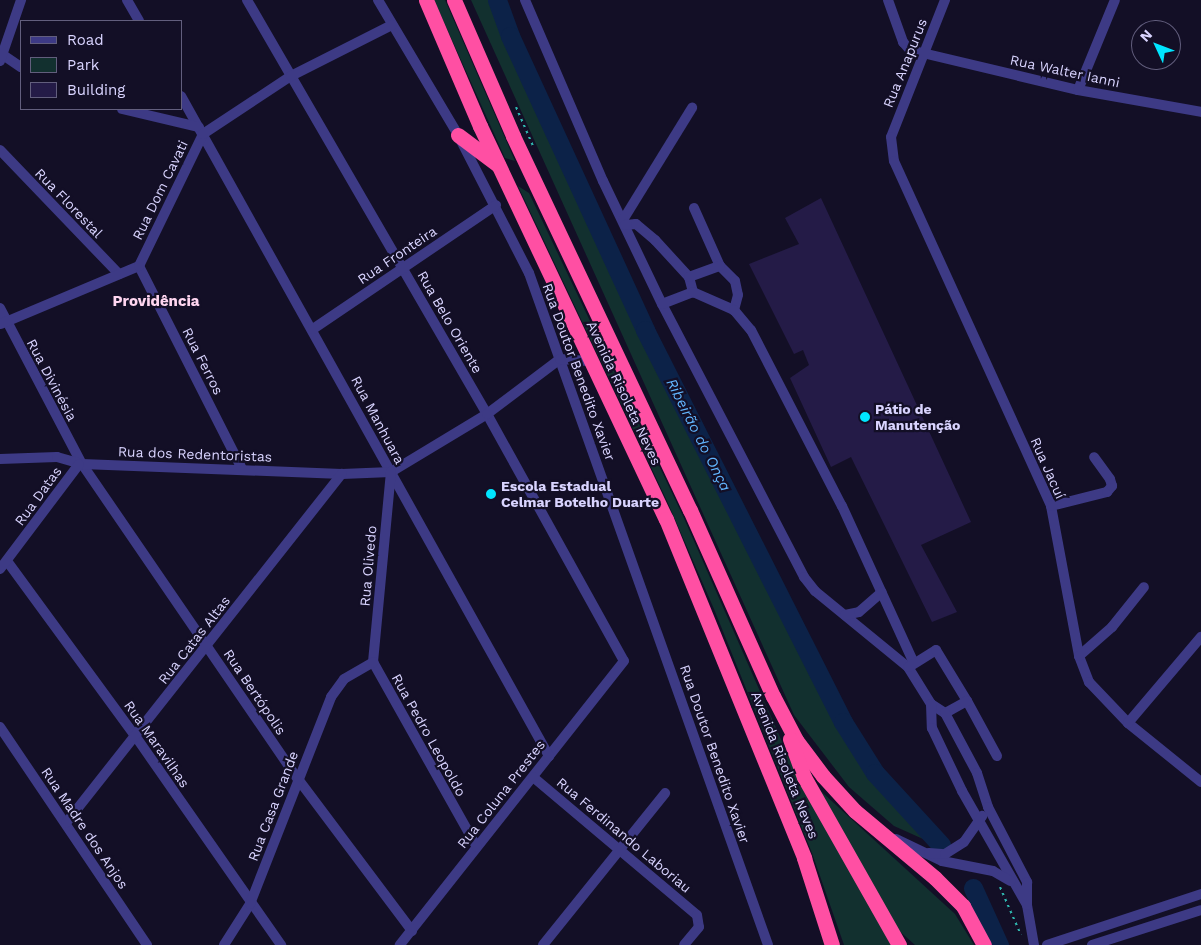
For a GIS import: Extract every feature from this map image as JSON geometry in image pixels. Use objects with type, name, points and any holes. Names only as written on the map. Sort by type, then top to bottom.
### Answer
[{"type":"highway","name":"Avenida Risoleta Neves","points":[[426,0],[500,166],[666,519],[728,667],[804,858],[832,945]]},
{"type":"highway","name":"Avenida Risoleta Neves","points":[[454,0],[497,102],[690,510],[773,696],[796,740],[823,776],[855,811],[935,878],[963,906],[984,945]]},
{"type":"highway","points":[[458,135],[500,166]]},
{"type":"highway","points":[[773,696],[804,777],[899,945]]},
{"type":"street","points":[[20,66],[1,57],[21,0]]},
{"type":"street","points":[[127,0],[138,20]]},
{"type":"street","name":"Rua Belo Oriente","points":[[247,0],[487,414],[624,661]]},
{"type":"street","name":"Rua Doutor Benedito Xavier","points":[[378,0],[458,135],[496,205],[529,273],[768,945]]},
{"type":"street","points":[[525,0],[662,304],[804,576],[816,591],[911,665]]},
{"type":"street","name":"Rua Walter Ianni","points":[[888,0],[903,42],[910,50],[1078,90],[1201,112]]},
{"type":"street","name":"Rua Anapurus","points":[[891,137],[945,0]]},
{"type":"street","points":[[1078,90],[1115,0]]},
{"type":"street","name":"Rua Dom Cavati","points":[[139,266],[201,130],[292,76],[392,25]]},
{"type":"street","name":"Rua Manhuara","points":[[182,98],[313,329],[549,756]]},
{"type":"street","points":[[624,222],[692,108]]},
{"type":"street","points":[[126,110],[201,130]]},
{"type":"street","name":"Rua Jacuí","points":[[891,137],[894,161],[908,195],[1051,506],[1079,656],[1089,682],[1128,723],[1201,782]]},
{"type":"street","name":"Rua Florestal","points":[[0,150],[119,274]]},
{"type":"street","name":"Rua Fronteira","points":[[313,329],[496,205]]},
{"type":"street","points":[[694,208],[720,266],[735,281],[738,295],[734,310]]},
{"type":"street","points":[[624,222],[636,224],[656,240],[689,277],[693,292]]},
{"type":"street","points":[[3,323],[139,266]]},
{"type":"street","name":"Rua Ferros","points":[[139,266],[242,469]]},
{"type":"street","points":[[689,277],[720,266]]},
{"type":"street","points":[[662,304],[693,292],[734,310],[751,330],[782,383],[882,592],[911,665],[931,704],[932,728],[1011,882],[1027,905]]},
{"type":"street","name":"Rua Divinésia","points":[[0,308],[3,323],[80,464]]},
{"type":"street","points":[[391,472],[487,414],[560,359],[592,361]]},
{"type":"street","name":"Rua dos Redentoristas","points":[[0,459],[57,457],[80,464],[342,474],[391,472]]},
{"type":"street","points":[[1051,506],[1107,492],[1112,486],[1110,479],[1094,457]]},
{"type":"street","name":"Rua Datas","points":[[3,565],[80,464]]},
{"type":"street","name":"Rua Bertópolis","points":[[80,464],[298,779],[412,930]]},
{"type":"street","name":"Rua Olivedo","points":[[373,662],[391,472]]},
{"type":"street","name":"Rua Catas Altas","points":[[66,823],[136,737],[206,645],[342,474]]},
{"type":"street","name":"Rua Maravilhas","points":[[3,565],[136,737],[250,904],[281,945]]},
{"type":"street","points":[[1079,656],[1112,627],[1144,587]]},
{"type":"street","points":[[845,615],[858,612],[882,592]]},
{"type":"street","points":[[1128,723],[1201,637]]},
{"type":"street","points":[[911,665],[936,650],[967,701],[996,756]]},
{"type":"street","name":"Rua Coluna Prestes","points":[[400,945],[624,661]]},
{"type":"street","name":"Rua Casa Grande","points":[[224,945],[250,904],[331,697],[344,680],[373,662]]},
{"type":"street","name":"Rua Pedro Leopoldo","points":[[373,662],[477,848]]},
{"type":"street","points":[[945,713],[967,701]]},
{"type":"street","points":[[931,704],[945,713],[977,773],[988,807],[1027,882],[1027,905],[1034,945]]},
{"type":"street","name":"Rua Madre dos Anjos","points":[[0,727],[147,945]]},
{"type":"street","name":"Rua Ferdinando Laboriau","points":[[533,777],[698,915],[699,927],[684,945]]},
{"type":"street","points":[[543,945],[665,792]]},
{"type":"street","name":"Avenida Risoleta Neves","points":[[921,852],[945,854],[964,842],[988,807]]},
{"type":"street","name":"Avenida Risoleta Neves","points":[[855,811],[887,835],[921,852],[942,861],[993,871],[1011,882]]},
{"type":"street","points":[[1047,945],[1201,894]]},
{"type":"street","points":[[1092,945],[1201,910]]},
{"type":"path","points":[[512,100],[537,155]]},
{"type":"path","points":[[993,871],[1021,938]]},
{"type":"green space","points":[[434,0],[445,0],[515,161],[505,158]]},
{"type":"green space","points":[[471,0],[493,0],[580,196],[672,395],[827,698],[870,772],[932,843],[894,826],[849,787],[794,715]]},
{"type":"green space","points":[[518,186],[529,193],[683,516],[794,769],[892,945],[844,945],[812,853],[714,609],[667,501]]},
{"type":"green space","points":[[812,783],[955,914],[974,945],[915,945],[895,927]]},
{"type":"building","name":"Pátio de Manutenção","points":[[821,198],[971,522],[921,545],[957,612],[932,622],[851,457],[831,467],[790,378],[809,365],[803,350],[794,354],[749,264],[799,244],[785,218]]},
{"type":"waterway","name":"Ribeirão do Onça","points":[[497,0],[510,36],[645,330],[843,722],[875,773],[941,845]]},
{"type":"waterway","name":"Ribeirão do Onça","points":[[973,888],[999,945]]},
{"type":"place","name":"Pátio de Manutenção","points":[[865,417]]},
{"type":"place","name":"Escola Estadual Celmar Botelho Duarte","points":[[491,494]]},
{"type":"district","name":"Providência","points":[[156,302]]}]
